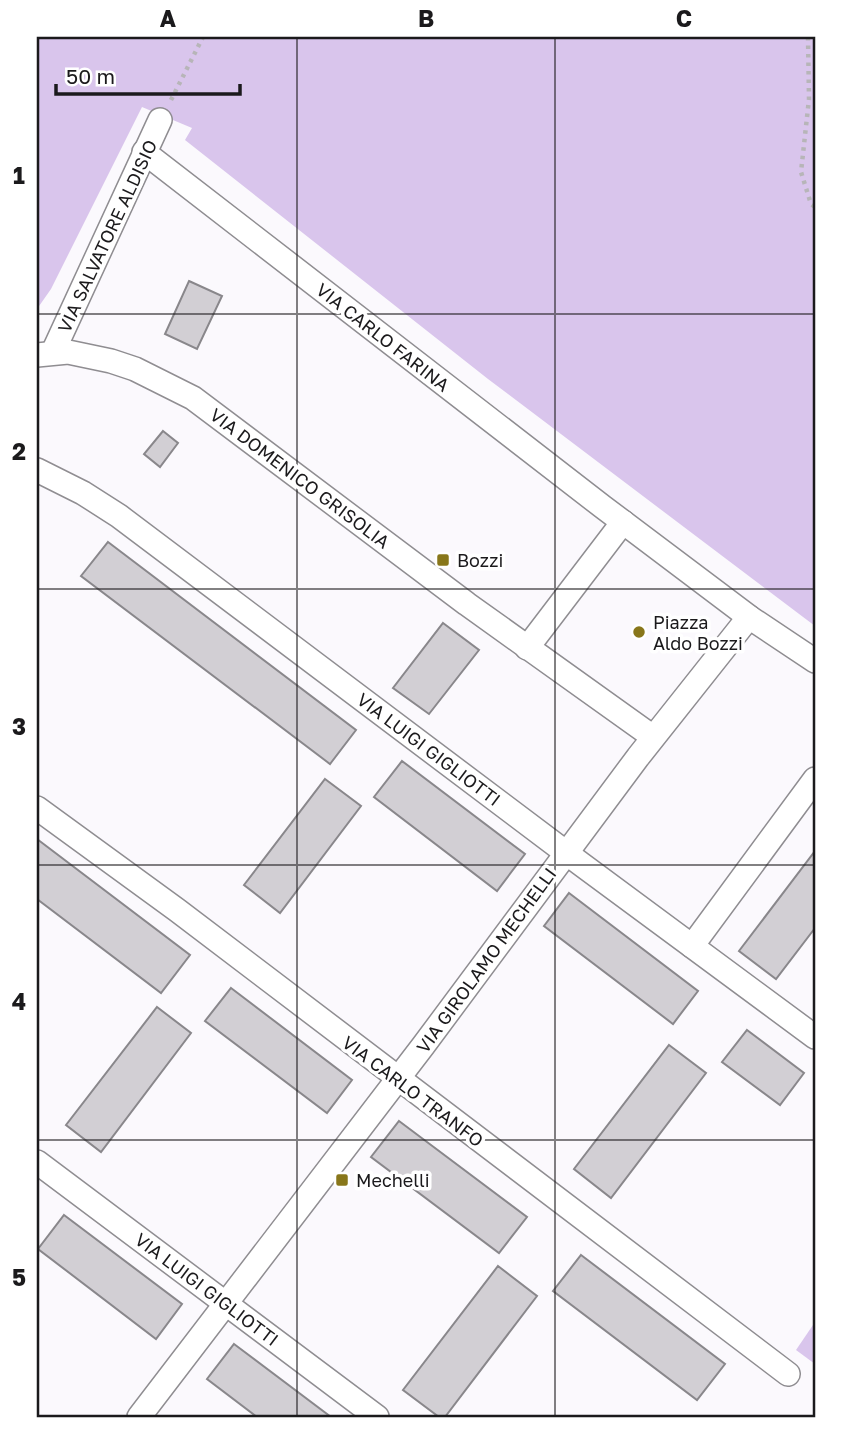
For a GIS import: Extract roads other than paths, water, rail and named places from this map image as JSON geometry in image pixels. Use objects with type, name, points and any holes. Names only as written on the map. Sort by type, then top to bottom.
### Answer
[{"type":"street","name":"VIA SALVATORE ALDISIO","points":[[45,354],[160,120]]},
{"type":"street","name":"VIA CARLO FARINA","points":[[144,152],[623,522]]},
{"type":"street","name":"VIA DOMENICO GRISOLIA","points":[[45,354],[88,355],[111,361],[164,382],[193,398],[527,648]]},
{"type":"street","name":"VIA LUIGI GIGLIOTTI","points":[[37,470],[74,488],[119,516],[815,1037]]},
{"type":"street","points":[[750,617],[653,737],[527,648],[623,522],[750,617],[815,661]]},
{"type":"street","name":"VIA GIROLAMO MECHELLI","points":[[139,1417],[653,737]]},
{"type":"street","points":[[692,946],[815,779]]},
{"type":"street","name":"VIA CARLO TRANFO","points":[[37,808],[177,910],[788,1374]]},
{"type":"street","name":"VIA LUIGI GIGLIOTTI","points":[[37,1162],[377,1417]]},
{"type":"place","name":"Bozzi","points":[[443,560]]},
{"type":"place","name":"Piazza Aldo Bozzi","points":[[639,632]]},
{"type":"place","name":"Mechelli","points":[[342,1180]]}]
